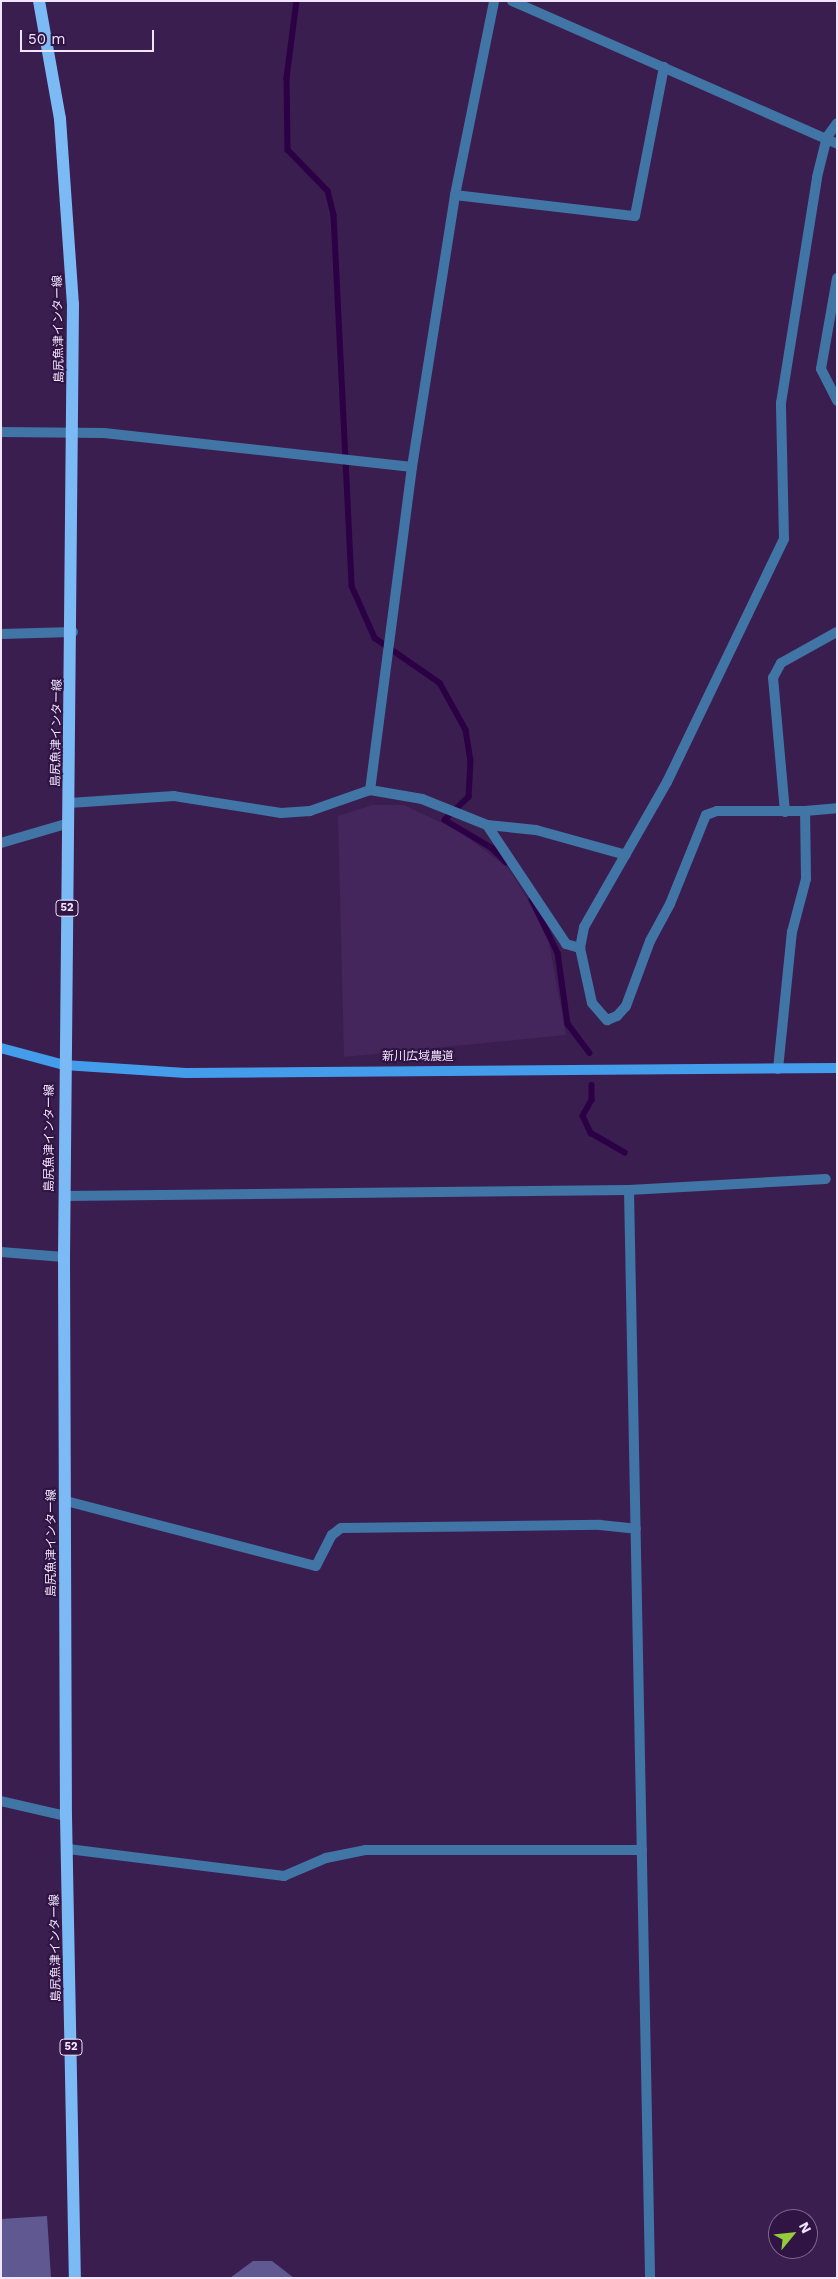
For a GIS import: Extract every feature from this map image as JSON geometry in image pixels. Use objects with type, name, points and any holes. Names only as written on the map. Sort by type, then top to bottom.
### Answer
[{"type":"main road","name":"島尻魚津インター線","points":[[39,1],[60,119],[69,212],[74,433],[73,632],[64,1065],[64,1257],[66,1816],[75,2278]]},
{"type":"street","points":[[370,790],[412,467],[455,195],[494,1]]},
{"type":"street","points":[[512,1],[827,137],[837,144]]},
{"type":"street","points":[[455,195],[635,216],[664,67]]},
{"type":"street","points":[[837,123],[827,137],[781,404],[784,539],[667,782],[584,927],[580,948],[595,1008],[607,1020],[617,1016],[626,1006],[650,941],[670,904],[706,815],[717,811],[785,812],[837,808]]},
{"type":"street","points":[[837,278],[821,370],[837,401]]},
{"type":"street","points":[[1,432],[74,433],[412,467]]},
{"type":"street","points":[[1,634],[73,632]]},
{"type":"street","points":[[785,812],[773,678],[781,663],[837,632]]},
{"type":"street","points":[[69,803],[174,796],[281,813],[310,811],[370,790],[422,799],[487,826],[536,830],[626,855]]},
{"type":"street","points":[[778,1069],[792,932],[806,879],[805,811]]},
{"type":"street","points":[[1,843],[69,823]]},
{"type":"street","points":[[487,826],[566,944],[580,948]]},
{"type":"street","name":"新川広域農道","points":[[1,1048],[64,1065],[186,1073],[837,1068]]},
{"type":"street","points":[[64,1196],[629,1190],[826,1179]]},
{"type":"street","points":[[629,1190],[650,2278]]},
{"type":"street","points":[[1,1252],[64,1257]]},
{"type":"street","points":[[66,1501],[316,1566],[332,1535],[341,1528],[600,1525],[636,1529]]},
{"type":"street","points":[[1,1801],[66,1816]]},
{"type":"street","points":[[68,1849],[284,1876],[326,1858],[366,1850],[642,1850]]},
{"type":"shaded area","points":[[372,805],[404,805],[461,832],[509,869],[547,931],[566,1035],[344,1057],[338,816]]},
{"type":"building","points":[[47,2216],[51,2278],[1,2278],[1,2219]]},
{"type":"building","points":[[253,2261],[272,2261],[294,2278],[230,2278]]},
{"type":"waterway","points":[[297,1],[287,78],[288,150],[328,191],[334,215],[352,586],[375,638],[440,683],[466,730],[471,760],[469,797],[445,820],[492,848],[506,862]]},
{"type":"waterway","points":[[532,900],[558,953],[568,1024],[590,1053]]},
{"type":"waterway","points":[[592,1085],[592,1100],[583,1116],[591,1133],[625,1153]]}]
